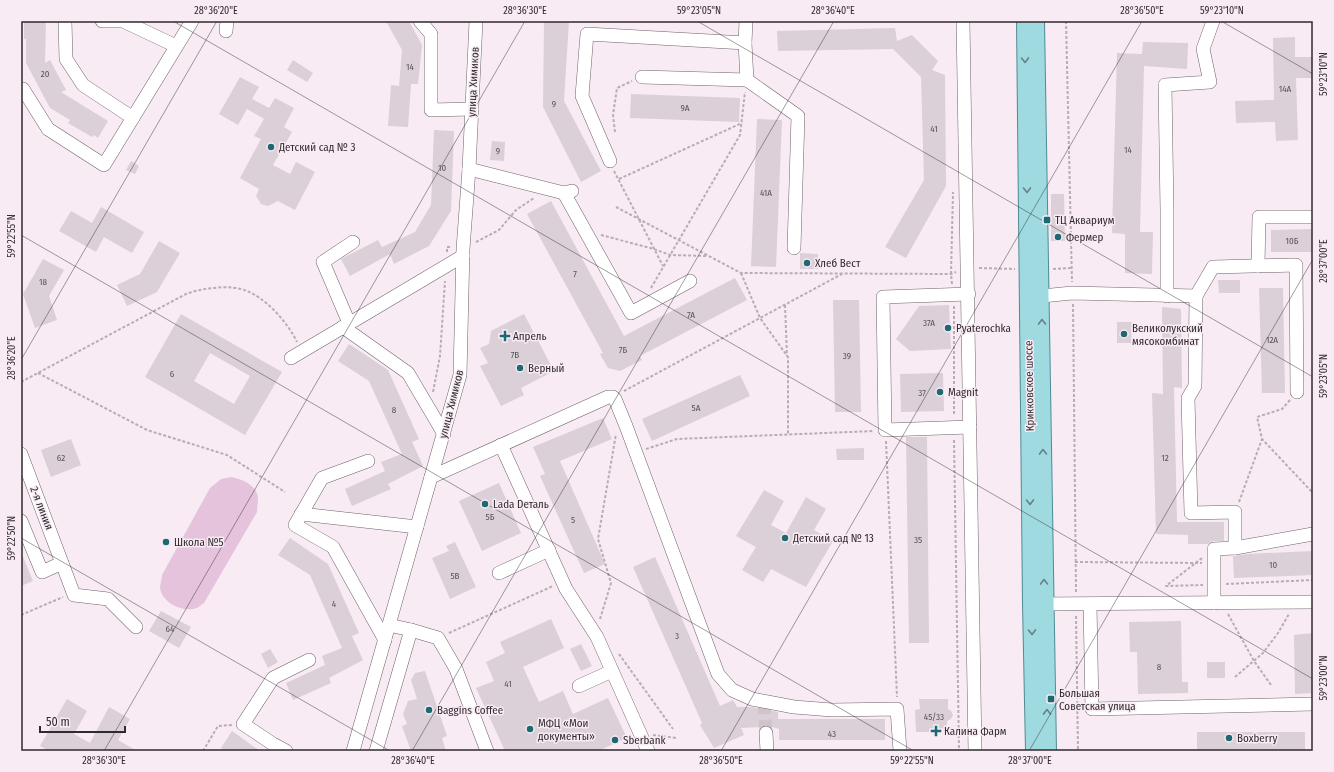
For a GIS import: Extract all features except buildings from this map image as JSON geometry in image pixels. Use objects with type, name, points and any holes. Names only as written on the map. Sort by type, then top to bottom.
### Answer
[{"type":"main road","name":"Крикковское шоссе","points":[[1025,21],[1034,269],[1038,604],[1034,751]]},
{"type":"main road","points":[[1034,269],[1036,21]]},
{"type":"main road","points":[[1038,604],[1048,751]]},
{"type":"street","points":[[65,21],[66,59],[83,85],[133,118]]},
{"type":"street","points":[[102,21],[123,21],[176,46]]},
{"type":"street","points":[[23,89],[48,129],[104,165],[192,21]]},
{"type":"street","points":[[420,21],[431,34],[431,110],[472,109]]},
{"type":"street","name":"улица Химиков","points":[[353,751],[460,375],[463,252],[469,169],[476,21]]},
{"type":"street","points":[[746,21],[745,43],[747,80]]},
{"type":"street","points":[[964,21],[975,751]]},
{"type":"street","points":[[1167,296],[1167,210],[1164,86],[1210,82],[1203,50],[1213,21]]},
{"type":"street","points":[[611,164],[582,96],[587,34],[745,43]]},
{"type":"street","points":[[642,77],[747,80],[798,116],[794,248]]},
{"type":"street","points":[[469,169],[568,192],[585,230],[631,313],[690,281]]},
{"type":"street","points":[[1258,266],[1259,217],[1313,217]]},
{"type":"street","points":[[353,242],[323,262],[346,325],[408,373],[444,434]]},
{"type":"street","points":[[296,355],[446,266],[463,252]]},
{"type":"street","points":[[1235,548],[1235,512],[1191,513],[1188,398],[1195,386],[1196,296],[1213,267],[1296,265],[1297,392]]},
{"type":"street","points":[[1034,296],[1072,293],[1196,296]]},
{"type":"street","points":[[969,294],[883,297],[885,430],[970,427]]},
{"type":"street","points":[[431,478],[608,397],[613,397],[636,453],[718,674],[732,690],[752,699],[794,707],[832,710],[898,709],[900,751]]},
{"type":"street","points":[[501,446],[563,581],[597,637],[648,751]]},
{"type":"street","name":"2-я линия","points":[[21,454],[24,468],[73,592]]},
{"type":"street","points":[[368,461],[322,478],[294,525],[333,547],[385,640]]},
{"type":"street","points":[[301,514],[417,527]]},
{"type":"street","points":[[21,521],[42,572],[62,563]]},
{"type":"street","points":[[1220,606],[1214,562],[1214,549],[1235,548],[1313,534]]},
{"type":"street","points":[[499,574],[549,550]]},
{"type":"street","points":[[73,592],[74,595],[108,599],[136,627]]},
{"type":"street","points":[[1038,604],[1220,606],[1313,602]]},
{"type":"street","points":[[1090,604],[1092,709],[1313,704]]},
{"type":"street","points":[[389,625],[438,638],[456,669],[487,751]]},
{"type":"street","points":[[376,751],[411,630]]},
{"type":"street","points":[[286,751],[243,724],[273,678],[309,660]]},
{"type":"street","points":[[579,686],[612,671]]},
{"type":"street","points":[[766,733],[767,751]]},
{"type":"path","points":[[1066,21],[1072,268],[1078,751]]},
{"type":"path","points":[[614,132],[613,115],[617,88],[642,77]]},
{"type":"path","points":[[649,291],[740,135],[747,80]]},
{"type":"path","points":[[619,179],[742,123]]},
{"type":"path","points":[[611,164],[663,266]]},
{"type":"path","points":[[953,187],[951,274],[954,295],[954,428],[959,751]]},
{"type":"path","points":[[430,410],[440,356],[447,247],[463,252],[498,230],[516,210],[539,195]]},
{"type":"path","points":[[616,207],[741,273],[951,274],[968,268],[1072,268]]},
{"type":"path","points":[[585,230],[654,249],[670,255],[709,256]]},
{"type":"path","points":[[741,273],[760,318],[788,357]]},
{"type":"path","points":[[613,397],[844,274]]},
{"type":"path","points":[[21,382],[186,294],[212,288],[233,288],[247,291],[266,304],[282,319],[293,334],[296,355]]},
{"type":"path","points":[[785,305],[788,357],[788,434]]},
{"type":"path","points":[[38,373],[147,430],[227,455],[285,492]]},
{"type":"path","points":[[1297,392],[1282,409],[1257,417],[1262,439],[1313,493]]},
{"type":"path","points":[[636,453],[677,439],[885,430],[898,709]]},
{"type":"path","points":[[598,624],[611,583],[598,539],[616,434]]},
{"type":"path","points":[[1235,512],[1262,439]]},
{"type":"path","points":[[1076,562],[1214,562]]},
{"type":"path","points":[[438,638],[563,581]]},
{"type":"path","points":[[21,614],[73,592]]},
{"type":"path","points":[[1220,606],[1254,661],[1271,685]]},
{"type":"path","points":[[1235,677],[1263,653],[1278,633],[1292,608]]},
{"type":"path","points":[[618,653],[673,729]]},
{"type":"path","points":[[203,751],[218,726],[243,724]]},
{"type":"path","points":[[640,733],[676,738]]},
{"type":"shaded area","points":[[231,477],[248,483],[255,490],[258,498],[257,512],[204,603],[194,609],[183,609],[177,607],[168,601],[161,593],[160,588],[162,575],[210,488],[221,479]]},
{"type":"tunnel","points":[[764,701],[766,733]]},
{"type":"place","name":"Детский сад № 3","points":[[271,147]]},
{"type":"place","name":"ТЦ Аквариум","points":[[1047,220]]},
{"type":"place","name":"Фермер","points":[[1058,237]]},
{"type":"place","name":"Хлеб Вест","points":[[807,263]]},
{"type":"place","name":"Pyaterochka","points":[[948,328]]},
{"type":"place","name":"Великолукский мясокомбинат","points":[[1124,334]]},
{"type":"place","name":"Апрель","points":[[505,336]]},
{"type":"place","name":"Верный","points":[[520,368]]},
{"type":"place","name":"Magnit","points":[[940,392]]},
{"type":"place","name":"Lada Dеталь","points":[[485,504]]},
{"type":"place","name":"Детский сад № 13","points":[[785,538]]},
{"type":"place","name":"Школа №5","points":[[166,542]]},
{"type":"place","name":"Большая Советская улица","points":[[1051,699]]},
{"type":"place","name":"Baggins Coffee","points":[[429,710]]},
{"type":"place","name":"МФЦ «Мои документы»","points":[[530,729]]},
{"type":"place","name":"Калина Фарм","points":[[936,731]]},
{"type":"place","name":"Boxberry","points":[[1229,738]]},
{"type":"place","name":"Sberbank","points":[[615,740]]}]
